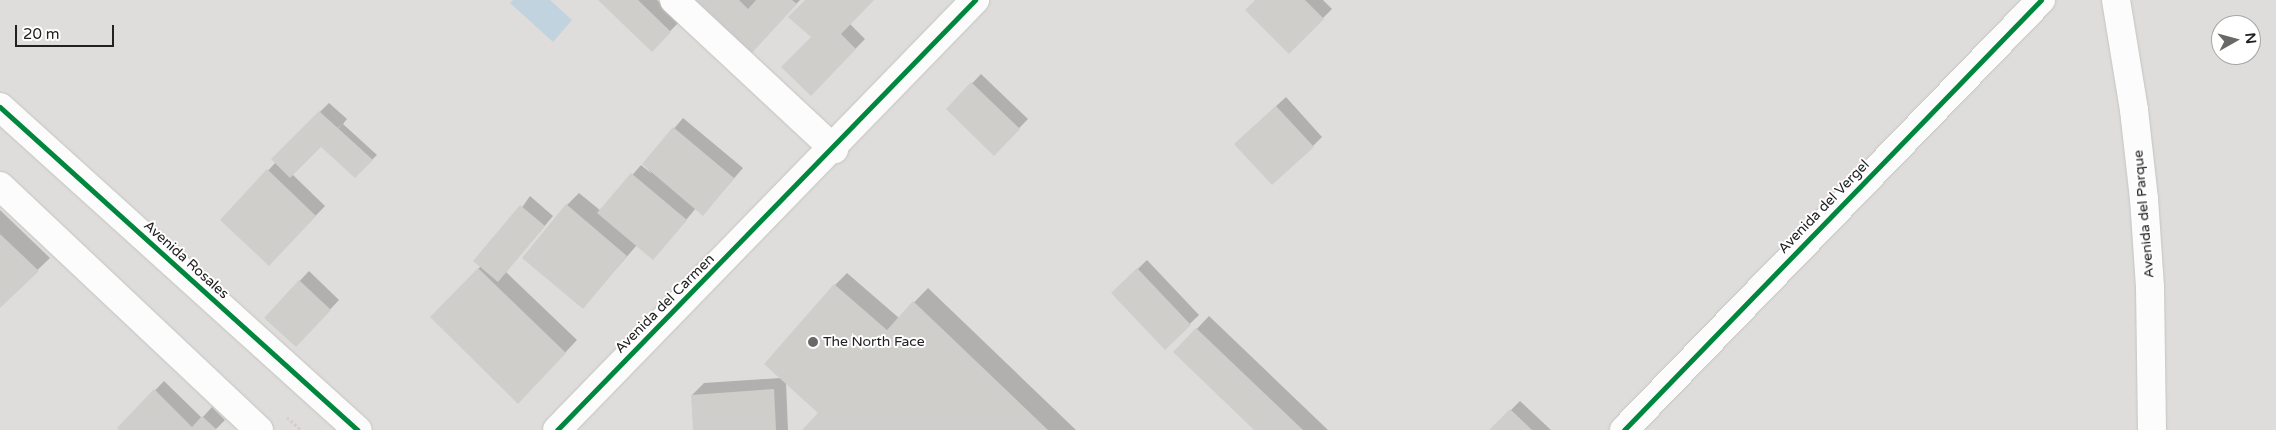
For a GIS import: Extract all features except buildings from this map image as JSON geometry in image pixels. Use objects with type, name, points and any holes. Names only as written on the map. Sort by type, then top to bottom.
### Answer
[{"type":"street","points":[[674,0],[834,149]]},
{"type":"street","name":"Avenida del Carmen","points":[[557,430],[834,149],[975,0]]},
{"type":"street","name":"Avenida del Vergel","points":[[1624,430],[2040,0]]},
{"type":"street","name":"Avenida del Parque","points":[[2116,0],[2134,110],[2144,199],[2150,287],[2152,430]]},
{"type":"street","name":"Avenida Rosales","points":[[0,107],[358,430]]},
{"type":"street","points":[[0,186],[259,430]]},
{"type":"shaded area","points":[[0,0],[2276,0],[2276,430],[0,430]]},
{"type":"water","points":[[513,0],[550,0],[572,20],[553,42],[510,3]]},
{"type":"cycle path","points":[[557,430],[975,0]]},
{"type":"cycle path","points":[[1624,430],[2041,0]]},
{"type":"cycle path","points":[[0,107],[358,430]]},
{"type":"place","name":"The North Face","points":[[813,342]]}]
